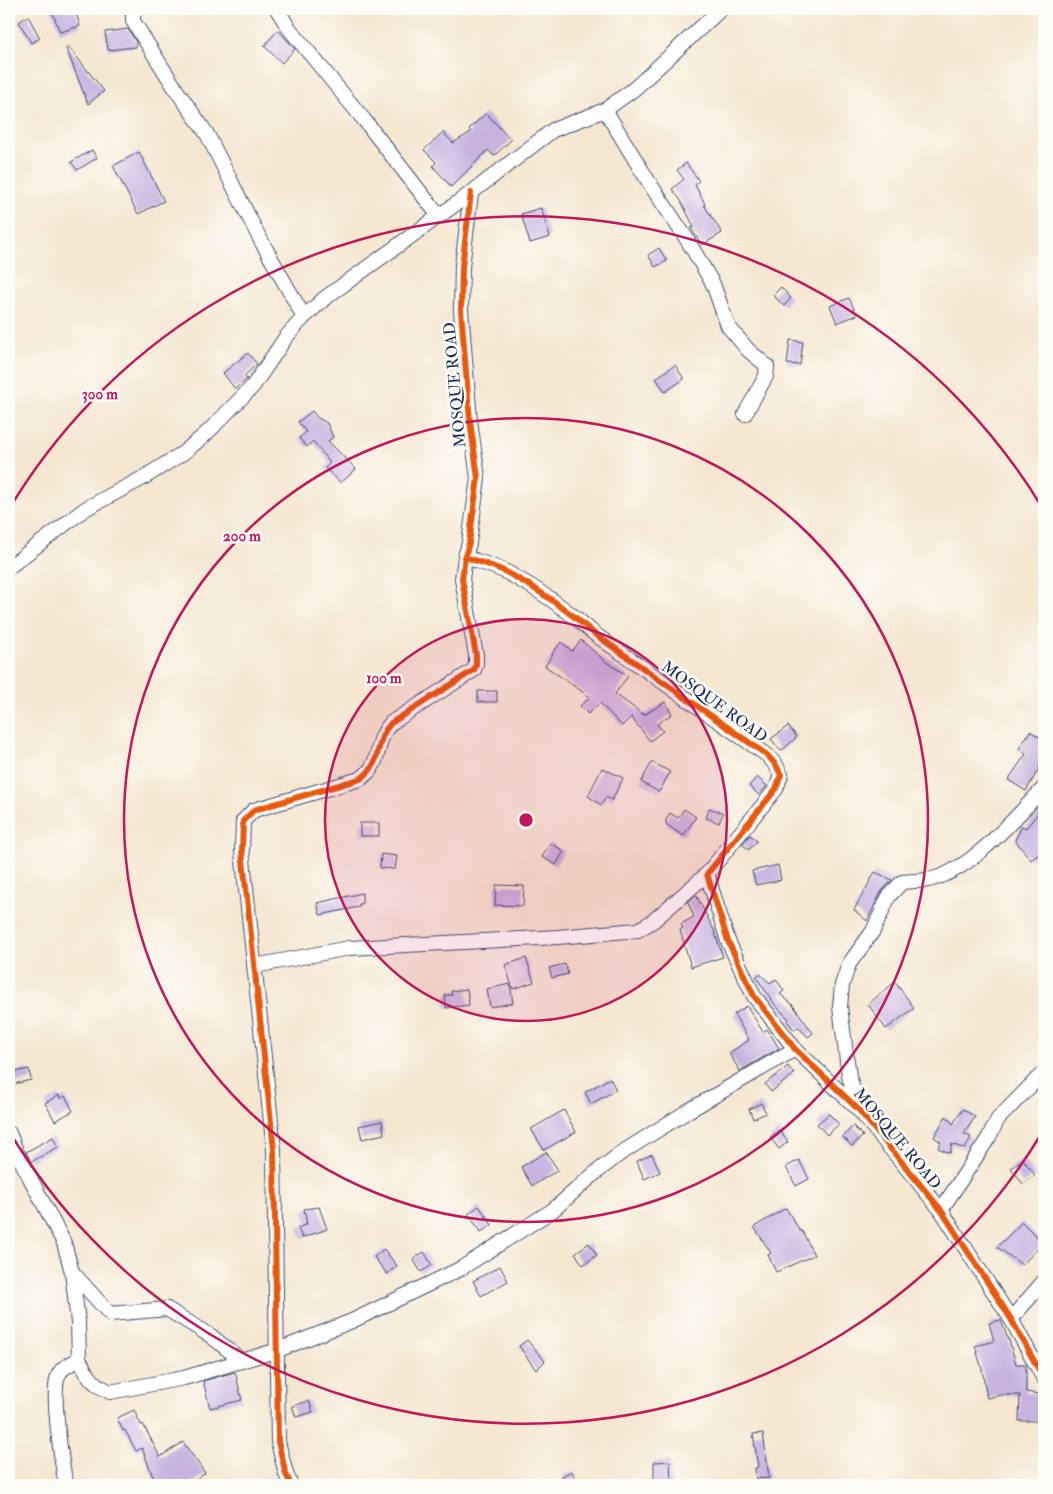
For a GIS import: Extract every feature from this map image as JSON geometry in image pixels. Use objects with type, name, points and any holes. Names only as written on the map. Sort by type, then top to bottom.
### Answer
[{"type":"street","points":[[137,9],[132,13],[133,22],[207,134],[260,237],[304,316]]},
{"type":"street","points":[[277,9],[288,27],[439,216]]},
{"type":"street","points":[[9,568],[85,509],[183,453],[207,433],[253,386],[286,337],[304,316],[326,298],[471,194],[554,130],[606,110],[634,88],[721,9]]},
{"type":"street","points":[[606,110],[650,184],[688,241],[712,284],[728,326],[748,350],[767,366],[766,376],[745,414]]},
{"type":"street","name":"MOSQUE ROAD","points":[[471,194],[462,267],[460,310],[470,421],[478,478],[469,543],[465,557],[506,572],[534,588],[767,755],[776,765],[781,776],[776,789],[707,874],[728,941],[754,996],[795,1049],[860,1110],[941,1210],[1011,1319],[1044,1379]]},
{"type":"street","points":[[291,1485],[286,1474],[278,1442],[274,1150],[242,851],[243,821],[254,810],[360,779],[367,775],[377,758],[384,730],[391,722],[474,670],[476,655],[462,579],[465,557]]},
{"type":"street","points":[[860,1110],[850,1076],[840,1007],[842,985],[849,964],[873,931],[889,896],[902,882],[929,880],[962,866],[981,851],[1044,788]]},
{"type":"street","points":[[255,966],[349,948],[558,937],[638,930],[653,921],[707,874]]},
{"type":"street","points":[[9,1133],[16,1151],[64,1243],[72,1272],[78,1322],[79,1359],[92,1380],[110,1392],[184,1378],[278,1350],[352,1321],[460,1269],[553,1210],[621,1153],[688,1111],[795,1049]]},
{"type":"street","points":[[941,1210],[998,1119],[1044,1072]]},
{"type":"street","points":[[72,1272],[110,1314],[167,1309],[210,1336],[242,1361]]},
{"type":"street","points":[[1011,1319],[1044,1281]]},
{"type":"street","points":[[66,1485],[62,1466],[55,1388],[58,1375],[63,1368],[79,1359]]},
{"type":"building","points":[[51,9],[75,9],[80,26],[60,32]]},
{"type":"building","points":[[28,16],[40,38],[31,43],[19,22]]},
{"type":"building","points":[[128,29],[136,42],[136,47],[108,50],[105,32]]},
{"type":"building","points":[[278,30],[295,49],[282,63],[264,46]]},
{"type":"building","points":[[68,46],[104,91],[88,104],[66,48]]},
{"type":"building","points":[[486,113],[511,140],[494,156],[488,150],[451,187],[433,166],[436,162],[424,150],[443,132],[453,143],[471,132],[469,129]]},
{"type":"building","points":[[92,150],[97,158],[77,170],[71,162]]},
{"type":"building","points":[[139,152],[164,201],[138,214],[113,166]]},
{"type":"building","points":[[686,163],[699,181],[695,185],[704,205],[722,233],[702,245],[691,228],[694,227],[680,199],[672,189],[684,179],[677,170]]},
{"type":"building","points":[[541,208],[550,237],[530,243],[521,214]]},
{"type":"building","points":[[659,248],[667,261],[655,267],[648,255]]},
{"type":"building","points":[[781,287],[791,298],[784,306],[773,295]]},
{"type":"building","points":[[849,298],[857,315],[837,323],[830,306]]},
{"type":"building","points":[[790,340],[803,342],[800,365],[787,364]]},
{"type":"building","points":[[248,353],[257,364],[244,376],[247,379],[235,389],[223,373]]},
{"type":"building","points":[[675,365],[684,379],[665,392],[656,378]]},
{"type":"building","points":[[312,411],[318,418],[327,423],[333,437],[328,441],[356,469],[341,483],[325,468],[330,463],[313,441],[307,447],[299,438],[306,432],[298,422]]},
{"type":"building","points":[[581,640],[606,662],[628,676],[615,694],[644,715],[665,702],[672,714],[657,724],[663,731],[650,741],[631,717],[622,726],[600,703],[588,714],[580,706],[590,697],[545,666],[561,642],[572,651]]},
{"type":"building","points":[[478,691],[497,691],[497,702],[478,702]]},
{"type":"building","points":[[788,726],[797,737],[781,751],[771,739]]},
{"type":"building","points":[[1030,731],[1044,740],[1044,760],[1026,791],[1008,780],[1026,754],[1019,749]]},
{"type":"building","points":[[652,762],[670,772],[659,792],[641,782]]},
{"type":"building","points":[[602,768],[623,778],[612,800],[606,797],[601,805],[588,796]]},
{"type":"building","points":[[757,777],[767,786],[759,795],[749,786]]},
{"type":"building","points":[[1044,806],[1044,850],[1031,860],[1015,840],[1022,826],[1026,828]]},
{"type":"building","points":[[709,808],[723,813],[719,823],[706,818]]},
{"type":"building","points":[[684,809],[696,817],[683,836],[666,824],[666,820],[670,813],[678,818]]},
{"type":"building","points":[[360,823],[379,823],[379,836],[360,836]]},
{"type":"building","points":[[750,835],[757,841],[749,850],[742,844]]},
{"type":"building","points":[[550,843],[564,851],[556,865],[542,857]]},
{"type":"building","points":[[381,854],[397,856],[395,869],[380,868]]},
{"type":"building","points":[[778,865],[781,880],[756,885],[752,871]]},
{"type":"building","points":[[875,872],[892,880],[881,892],[867,921],[854,910]]},
{"type":"building","points":[[496,885],[524,886],[523,906],[495,905]]},
{"type":"building","points":[[362,893],[362,904],[359,904],[359,907],[320,915],[317,903]]},
{"type":"building","points":[[696,895],[714,930],[723,957],[691,967],[680,930],[683,928],[681,924],[694,917],[688,902]]},
{"type":"building","points":[[526,958],[534,982],[513,989],[505,965]]},
{"type":"building","points":[[565,964],[568,974],[552,978],[549,968]]},
{"type":"building","points":[[760,974],[770,983],[776,979],[784,991],[780,994],[792,1004],[813,1033],[808,1037],[798,1027],[794,1030],[787,1021],[789,1019],[776,1006],[756,977]]},
{"type":"building","points":[[895,982],[914,1008],[886,1029],[868,1004]]},
{"type":"building","points":[[510,984],[513,1003],[490,1007],[487,989]]},
{"type":"building","points":[[467,989],[469,1005],[446,1008],[445,995],[452,995],[451,991]]},
{"type":"building","points":[[747,1006],[763,1032],[767,1029],[779,1048],[740,1071],[729,1053],[749,1040],[734,1014]]},
{"type":"building","points":[[788,1066],[794,1074],[771,1092],[765,1084]]},
{"type":"building","points":[[29,1069],[31,1080],[9,1085],[9,1073]]},
{"type":"building","points":[[610,1078],[616,1090],[591,1104],[585,1092]]},
{"type":"building","points":[[59,1095],[60,1099],[65,1096],[73,1111],[55,1121],[45,1103]]},
{"type":"building","points":[[761,1103],[766,1113],[753,1119],[749,1109]]},
{"type":"building","points":[[963,1109],[975,1117],[964,1134],[971,1137],[965,1149],[952,1144],[950,1153],[938,1148],[941,1142],[934,1137],[946,1116],[953,1124]]},
{"type":"building","points":[[564,1110],[576,1132],[544,1150],[531,1129]]},
{"type":"building","points":[[829,1114],[839,1124],[827,1135],[817,1124]]},
{"type":"building","points":[[382,1121],[384,1134],[362,1139],[359,1126]]},
{"type":"building","points":[[853,1126],[863,1136],[852,1146],[843,1137]]},
{"type":"building","points":[[779,1130],[788,1142],[779,1149],[770,1137]]},
{"type":"building","points":[[53,1137],[58,1147],[31,1162],[26,1152]]},
{"type":"building","points":[[546,1152],[558,1170],[532,1186],[521,1167]]},
{"type":"building","points":[[652,1154],[660,1172],[644,1179],[637,1161]]},
{"type":"building","points":[[1023,1159],[1035,1175],[1023,1184],[1011,1168]]},
{"type":"building","points":[[799,1160],[809,1179],[796,1186],[786,1167]]},
{"type":"building","points":[[479,1206],[492,1225],[481,1232],[468,1214]]},
{"type":"building","points":[[319,1207],[327,1229],[302,1238],[298,1228],[307,1224],[304,1209]]},
{"type":"building","points":[[786,1208],[800,1231],[802,1231],[814,1255],[776,1272],[768,1255],[771,1253],[754,1227]]},
{"type":"building","points":[[1022,1222],[1043,1243],[1022,1265],[997,1247]]},
{"type":"building","points":[[589,1243],[597,1255],[583,1265],[575,1253]]},
{"type":"building","points":[[384,1249],[397,1266],[387,1274],[374,1257]]},
{"type":"building","points":[[424,1252],[432,1265],[421,1272],[413,1259]]},
{"type":"building","points":[[500,1266],[508,1281],[481,1296],[473,1281]]},
{"type":"building","points":[[1001,1320],[1016,1364],[1026,1364],[1026,1392],[1044,1395],[1044,1421],[1019,1421],[1020,1395],[1001,1395],[987,1398],[982,1369],[975,1346],[994,1341],[989,1323]]},
{"type":"building","points":[[527,1340],[545,1361],[536,1370],[519,1346]]},
{"type":"building","points":[[235,1372],[242,1400],[210,1408],[203,1381]]},
{"type":"building","points":[[309,1401],[313,1412],[296,1417],[292,1406]]},
{"type":"building","points":[[134,1410],[160,1457],[183,1442],[205,1473],[195,1481],[185,1485],[156,1485],[142,1448],[136,1451],[117,1418]]},
{"type":"building","points":[[763,1433],[769,1478],[756,1479],[755,1468],[758,1467],[753,1434]]},
{"type":"building","points":[[670,1461],[671,1485],[654,1485],[654,1462]]},
{"type":"building","points":[[572,1471],[578,1485],[566,1485],[562,1476]]},
{"type":"cycle path","points":[[471,193],[462,267],[461,310],[470,421],[478,478],[469,543],[465,557],[503,571],[543,594],[565,609],[596,635],[767,755],[776,765],[781,775],[776,789],[707,874],[728,941],[754,996],[795,1049],[859,1110],[941,1210],[1011,1319],[1044,1379]]},
{"type":"cycle path","points":[[291,1485],[286,1474],[278,1442],[274,1150],[242,851],[243,821],[254,810],[360,779],[367,773],[376,759],[385,730],[391,723],[474,670],[476,655],[462,579],[465,557]]}]
